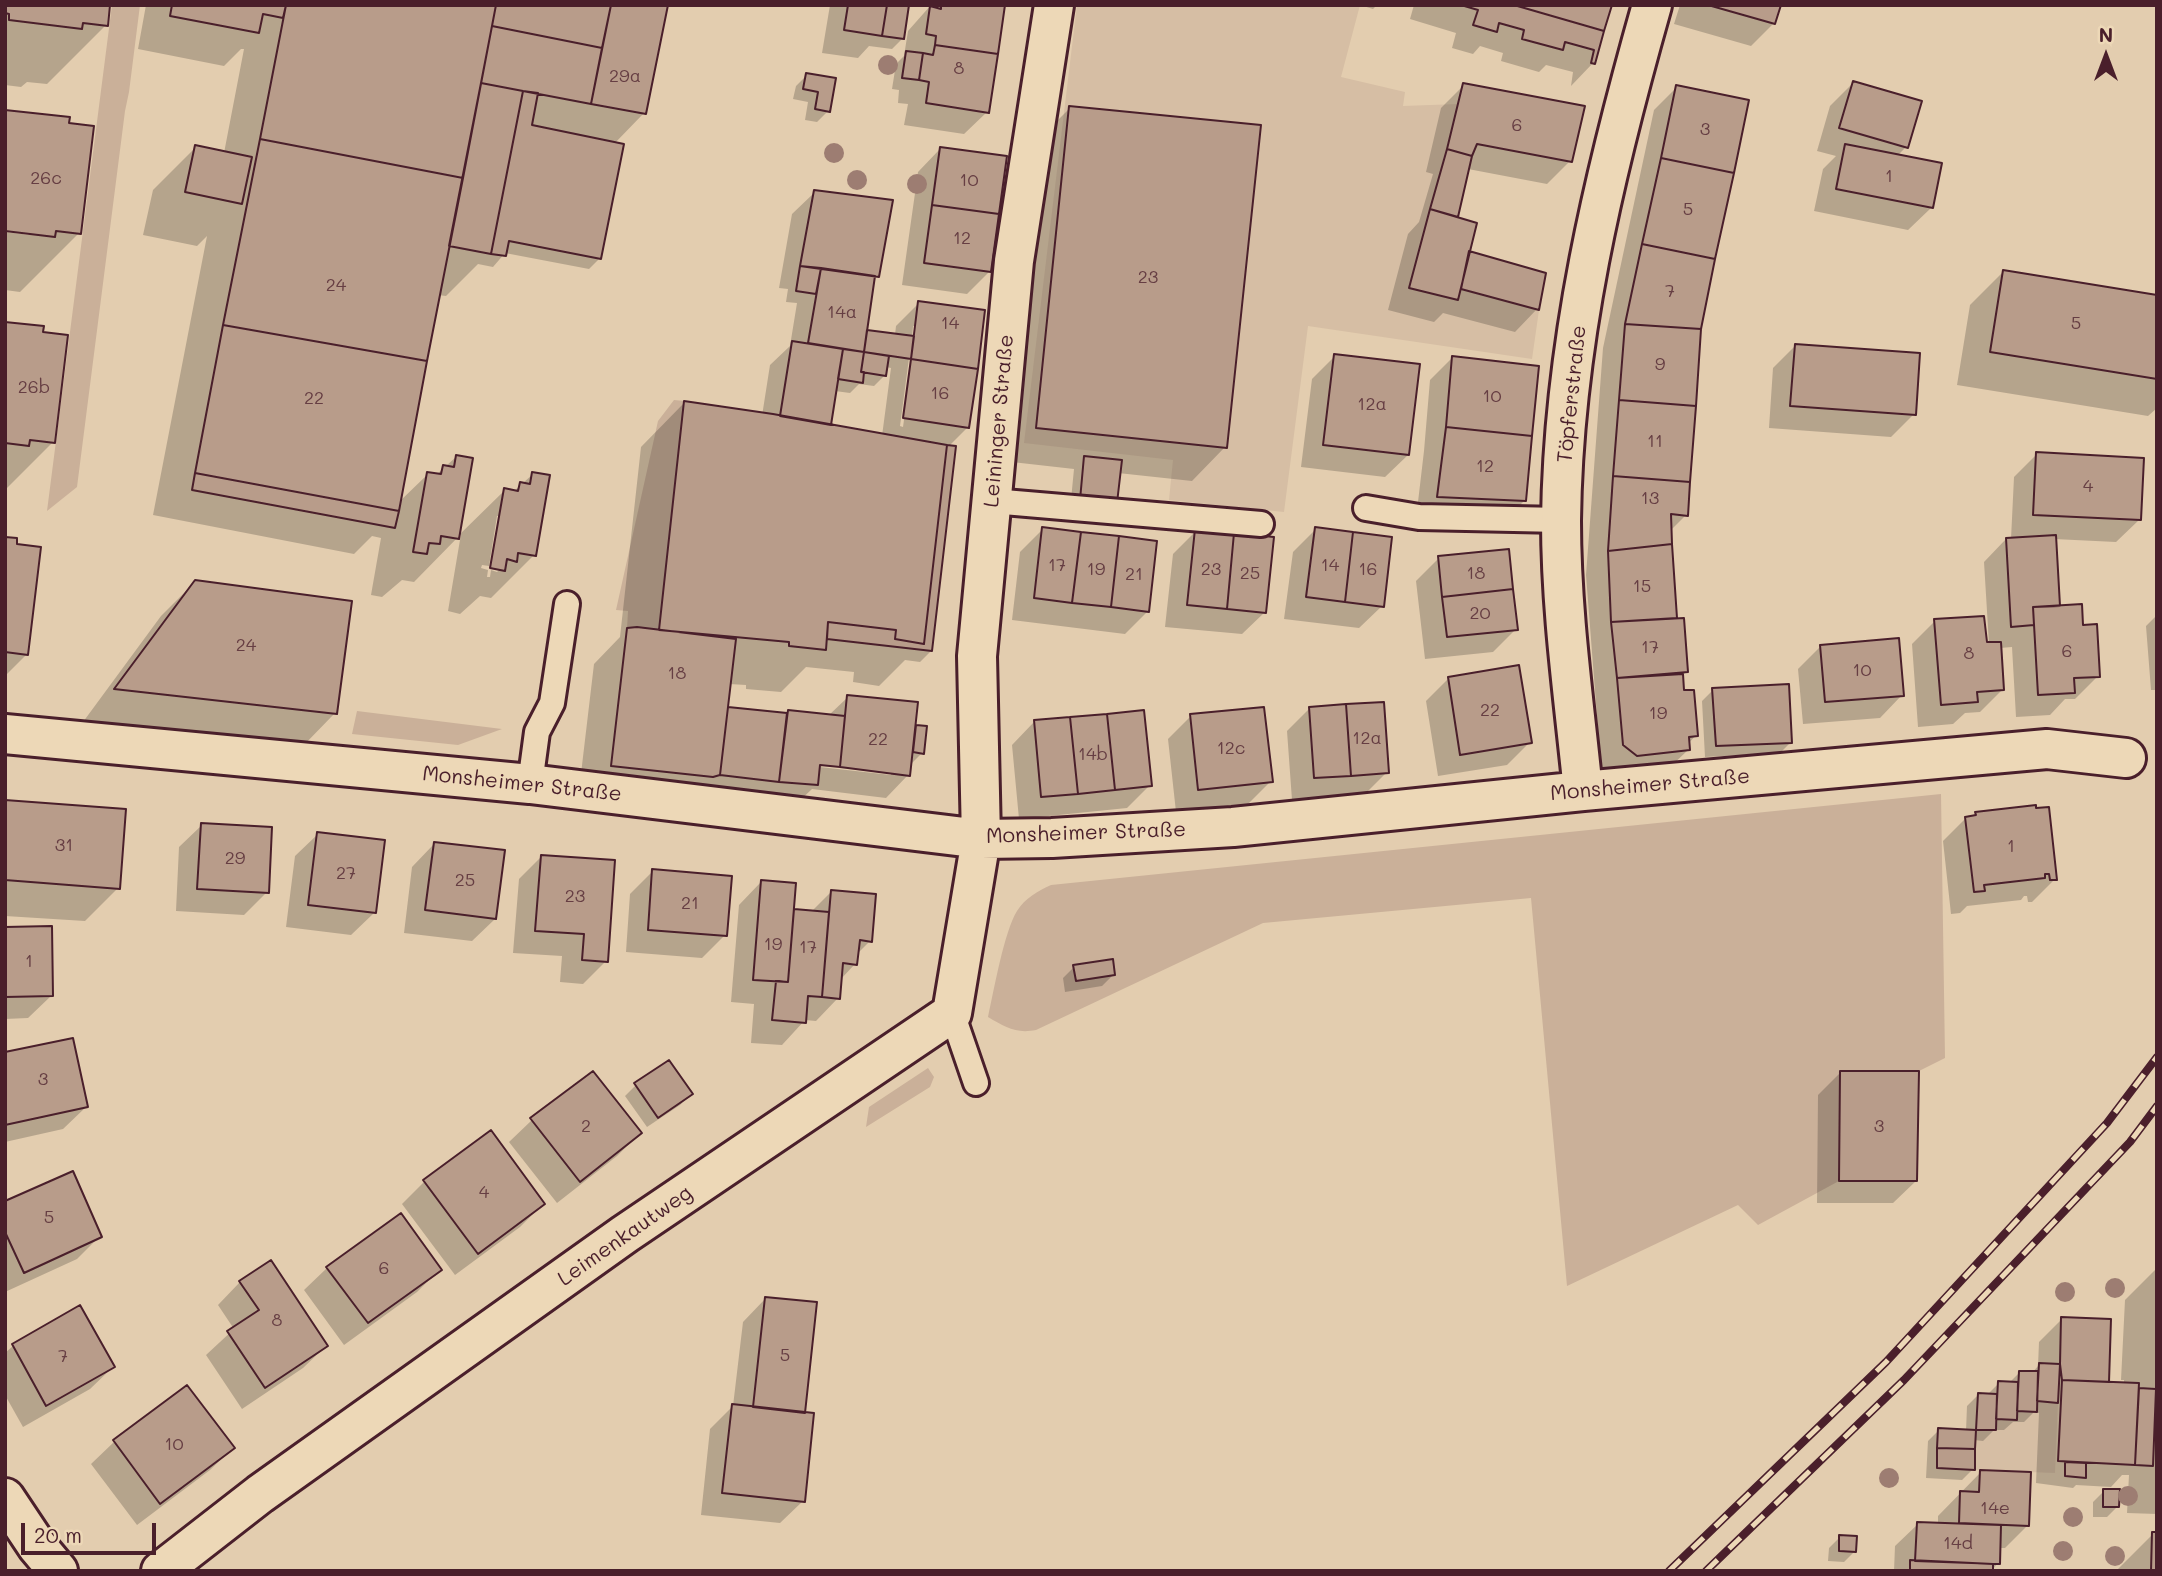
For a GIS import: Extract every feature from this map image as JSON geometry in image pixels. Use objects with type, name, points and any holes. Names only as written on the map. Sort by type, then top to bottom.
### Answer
[{"type":"street","name":"Leininger Straße","points":[[981,839],[977,656],[1014,261],[1054,5]]},
{"type":"street","name":"Töpferstraße","points":[[1583,791],[1567,644],[1561,520],[1566,435],[1585,277],[1609,165],[1652,5]]},
{"type":"street","name":"Monsheimer Straße","points":[[5,734],[530,784],[981,839],[1052,838],[1233,827],[1583,791],[2047,750],[2126,758]]},
{"type":"street","points":[[952,1013],[981,839]]},
{"type":"street","name":"Leimenkautweg","points":[[161,1571],[260,1494],[602,1251],[952,1013]]},
{"type":"street","points":[[5,1498],[37,1546],[58,1571]]},
{"type":"lane","points":[[992,501],[1261,524]]},
{"type":"lane","points":[[1366,508],[1419,517],[1561,520]]},
{"type":"lane","points":[[530,784],[537,732],[552,703],[567,604]]},
{"type":"lane","points":[[952,1013],[976,1083]]},
{"type":"shaded area","points":[[112,5],[140,5],[77,487],[47,511]]},
{"type":"shaded area","points":[[1077,5],[1360,5],[1341,77],[1405,92],[1403,106],[1458,104],[1409,288],[1458,300],[1461,289],[1539,310],[1532,359],[1308,326],[1284,512],[1169,500],[1173,460],[1024,443]]},
{"type":"shaded area","points":[[674,400],[684,401],[659,630],[627,628],[628,611],[616,610],[658,421]]},
{"type":"shaded area","points":[[357,711],[502,729],[458,745],[352,734]]},
{"type":"shaded area","points":[[1941,794],[1945,1058],[1919,1071],[1841,1071],[1839,1181],[1758,1225],[1738,1205],[1567,1286],[1531,898],[1263,923],[1036,1030],[1005,1027],[988,1017],[1012,920],[1020,906],[1051,885]]},
{"type":"shaded area","points":[[928,1068],[934,1077],[930,1087],[866,1127],[869,1107]]},
{"type":"shaded area","points":[[2037,1401],[2058,1403],[2055,1473],[1975,1470],[1976,1430],[1996,1430],[1996,1419],[2016,1420],[2017,1411],[2037,1412]]},
{"type":"building","points":[[5,5],[110,5],[108,26],[83,23],[82,29],[9,20]]},
{"type":"building","points":[[172,5],[286,5],[283,18],[263,14],[259,33],[170,16]]},
{"type":"building","points":[[286,5],[496,5],[463,178],[260,139]]},
{"type":"building","points":[[496,5],[611,5],[602,48],[492,26]]},
{"type":"building","points":[[611,5],[668,5],[646,114],[591,104]]},
{"type":"building","points":[[848,5],[887,5],[882,36],[844,30]]},
{"type":"building","points":[[887,5],[909,5],[904,39],[882,36]]},
{"type":"building","points":[[941,5],[1005,5],[998,54],[935,45],[936,36],[926,34],[930,6],[941,9]]},
{"type":"building","points":[[1461,5],[1514,5],[1604,31],[1595,64],[1591,63],[1594,50],[1565,42],[1563,50],[1522,39],[1524,30],[1499,23],[1497,32],[1473,25],[1478,10]]},
{"type":"building","points":[[1514,5],[1612,5],[1604,31]]},
{"type":"building","points":[[1708,5],[1781,5],[1775,24]]},
{"type":"building","points":[[492,26],[602,48],[591,104],[481,83]]},
{"type":"building","points":[[935,45],[998,54],[989,113],[926,103],[929,82],[919,80],[923,53],[933,55]]},
{"type":"building","points":[[906,51],[923,53],[919,80],[902,78]]},
{"type":"building","points":[[806,73],[836,78],[830,112],[815,109],[818,92],[803,89]]},
{"type":"building","points":[[1853,81],[1922,101],[1908,148],[1839,128]]},
{"type":"building","points":[[481,83],[523,91],[491,254],[449,246]]},
{"type":"building","points":[[1463,83],[1585,106],[1572,162],[1477,144],[1472,156],[1447,149]]},
{"type":"building","points":[[1676,85],[1749,100],[1734,173],[1661,158]]},
{"type":"building","points":[[523,91],[538,93],[532,125],[624,144],[601,259],[509,241],[506,256],[491,254]]},
{"type":"building","points":[[1069,106],[1261,125],[1227,448],[1036,428]]},
{"type":"building","points":[[5,110],[70,117],[69,123],[94,126],[81,234],[56,231],[55,237],[5,231]]},
{"type":"building","points":[[260,139],[463,178],[427,361],[223,325]]},
{"type":"building","points":[[1845,144],[1942,163],[1933,208],[1836,189]]},
{"type":"building","points":[[195,145],[252,157],[242,204],[185,192]]},
{"type":"building","points":[[940,147],[1007,156],[999,214],[932,205]]},
{"type":"building","points":[[1447,149],[1472,156],[1458,217],[1430,209]]},
{"type":"building","points":[[1661,158],[1734,173],[1715,259],[1642,244]]},
{"type":"building","points":[[814,190],[893,200],[879,277],[800,266]]},
{"type":"building","points":[[932,205],[999,214],[991,272],[924,263]]},
{"type":"building","points":[[1430,209],[1477,223],[1458,300],[1409,288]]},
{"type":"building","points":[[1642,244],[1715,259],[1701,329],[1625,324]]},
{"type":"building","points":[[1469,251],[1546,273],[1539,310],[1461,289]]},
{"type":"building","points":[[800,266],[821,268],[816,294],[796,291]]},
{"type":"building","points":[[821,268],[875,276],[864,352],[808,343]]},
{"type":"building","points":[[2003,270],[2157,295],[2157,379],[1990,352]]},
{"type":"building","points":[[918,301],[985,310],[978,369],[911,359]]},
{"type":"building","points":[[5,322],[44,326],[43,332],[68,335],[55,443],[30,440],[29,446],[5,443]]},
{"type":"building","points":[[1625,324],[1701,329],[1696,406],[1619,400]]},
{"type":"building","points":[[223,325],[427,361],[399,511],[195,473]]},
{"type":"building","points":[[867,330],[914,336],[911,359],[864,352]]},
{"type":"building","points":[[792,341],[843,349],[831,425],[780,416]]},
{"type":"building","points":[[1795,344],[1920,353],[1916,415],[1790,406]]},
{"type":"building","points":[[843,349],[864,352],[861,372],[864,372],[863,383],[838,379]]},
{"type":"building","points":[[864,352],[889,356],[886,376],[861,372]]},
{"type":"building","points":[[1334,354],[1420,364],[1409,455],[1323,445]]},
{"type":"building","points":[[1452,356],[1539,366],[1532,436],[1446,427]]},
{"type":"building","points":[[911,359],[978,369],[969,428],[903,418]]},
{"type":"building","points":[[1619,400],[1696,406],[1690,482],[1613,476]]},
{"type":"building","points":[[684,401],[947,445],[924,644],[895,639],[896,630],[828,622],[826,650],[789,646],[789,642],[659,630]]},
{"type":"building","points":[[1446,427],[1532,436],[1526,501],[1437,497]]},
{"type":"building","points":[[947,445],[956,446],[932,651],[827,639],[828,622],[896,630],[895,639],[924,644]]},
{"type":"building","points":[[2036,452],[2144,458],[2141,520],[2033,515]]},
{"type":"building","points":[[456,455],[473,458],[459,539],[441,536],[440,544],[429,543],[427,554],[413,552],[427,472],[441,474],[443,465],[454,467]]},
{"type":"building","points":[[1084,456],[1122,460],[1117,503],[1080,500]]},
{"type":"building","points":[[532,472],[550,475],[536,556],[518,553],[517,562],[507,559],[505,571],[490,568],[504,488],[518,491],[520,482],[530,484]]},
{"type":"building","points":[[195,473],[399,511],[395,528],[192,490]]},
{"type":"building","points":[[1613,476],[1690,482],[1688,516],[1671,514],[1672,544],[1608,551]]},
{"type":"building","points":[[1042,527],[1081,532],[1072,603],[1034,598]]},
{"type":"building","points":[[1315,527],[1353,532],[1345,602],[1306,597]]},
{"type":"building","points":[[1195,529],[1234,533],[1227,609],[1187,605]]},
{"type":"building","points":[[1081,532],[1119,536],[1111,607],[1072,603]]},
{"type":"building","points":[[1353,532],[1392,537],[1384,607],[1345,602]]},
{"type":"building","points":[[1234,533],[1274,537],[1266,613],[1227,609]]},
{"type":"building","points":[[2056,535],[2060,606],[2033,607],[2034,625],[2011,627],[2006,538]]},
{"type":"building","points":[[1119,536],[1157,541],[1149,612],[1111,607]]},
{"type":"building","points":[[5,537],[17,538],[17,544],[41,547],[28,655],[5,652]]},
{"type":"building","points":[[1672,544],[1677,618],[1611,622],[1608,551]]},
{"type":"building","points":[[1509,549],[1513,589],[1442,597],[1438,556]]},
{"type":"building","points":[[195,580],[352,601],[337,714],[114,689]]},
{"type":"building","points":[[1513,589],[1518,630],[1447,637],[1442,597]]},
{"type":"building","points":[[2082,604],[2083,625],[2097,624],[2100,677],[2074,678],[2075,693],[2038,695],[2033,607]]},
{"type":"building","points":[[1984,616],[1987,642],[2001,642],[2004,690],[1977,692],[1978,702],[1941,705],[1934,619]]},
{"type":"building","points":[[1684,618],[1688,672],[1617,678],[1611,622]]},
{"type":"building","points":[[627,628],[736,639],[720,775],[713,777],[611,766]]},
{"type":"building","points":[[1899,638],[1904,696],[1825,702],[1820,645]]},
{"type":"building","points":[[1519,665],[1532,743],[1460,755],[1448,677]]},
{"type":"building","points":[[1683,674],[1684,690],[1694,690],[1698,736],[1689,737],[1690,750],[1637,756],[1623,745],[1617,678]]},
{"type":"building","points":[[1789,684],[1792,743],[1716,746],[1712,688]]},
{"type":"building","points":[[847,695],[918,702],[910,776],[840,767]]},
{"type":"building","points":[[1384,702],[1389,773],[1351,776],[1346,704]]},
{"type":"building","points":[[1346,704],[1351,776],[1314,778],[1309,707]]},
{"type":"building","points":[[728,707],[787,713],[779,782],[720,775]]},
{"type":"building","points":[[1264,707],[1273,782],[1198,790],[1190,714]]},
{"type":"building","points":[[788,710],[845,716],[840,767],[820,765],[818,785],[779,782]]},
{"type":"building","points":[[1144,710],[1152,786],[1115,790],[1107,714]]},
{"type":"building","points":[[1107,714],[1115,790],[1078,794],[1070,717]]},
{"type":"building","points":[[1070,717],[1078,794],[1041,797],[1034,720]]},
{"type":"building","points":[[916,725],[927,726],[924,754],[913,752]]},
{"type":"building","points":[[5,800],[126,809],[120,889],[5,880]]},
{"type":"building","points":[[2036,805],[2036,808],[2049,807],[2057,880],[2050,880],[2049,874],[2045,874],[2045,878],[1984,885],[1985,891],[1974,892],[1965,817],[1976,815],[1975,812]]},
{"type":"building","points":[[201,823],[272,827],[269,893],[197,889]]},
{"type":"building","points":[[317,832],[385,840],[376,913],[308,905]]},
{"type":"building","points":[[434,842],[505,850],[496,919],[425,910]]},
{"type":"building","points":[[541,855],[615,860],[608,962],[582,960],[584,934],[535,931]]},
{"type":"building","points":[[652,869],[732,876],[727,936],[648,930]]},
{"type":"building","points":[[761,880],[796,883],[788,982],[753,980]]},
{"type":"building","points":[[831,890],[876,894],[872,942],[860,940],[857,965],[843,963],[840,999],[822,997]]},
{"type":"building","points":[[794,909],[829,912],[822,997],[808,996],[806,1023],[772,1020],[776,981],[788,982]]},
{"type":"building","points":[[52,926],[53,996],[5,997],[5,927]]},
{"type":"building","points":[[1113,959],[1115,975],[1076,981],[1073,965]]},
{"type":"building","points":[[73,1038],[88,1107],[5,1125],[5,1052]]},
{"type":"building","points":[[669,1060],[693,1094],[658,1118],[634,1083]]},
{"type":"building","points":[[593,1071],[642,1133],[580,1182],[530,1118]]},
{"type":"building","points":[[1840,1071],[1919,1071],[1917,1181],[1839,1181]]},
{"type":"building","points":[[491,1130],[545,1204],[478,1254],[423,1180]]},
{"type":"building","points":[[73,1171],[102,1237],[24,1273],[5,1232],[5,1201]]},
{"type":"building","points":[[401,1213],[442,1270],[368,1323],[326,1267]]},
{"type":"building","points":[[271,1260],[328,1346],[265,1388],[227,1331],[259,1310],[239,1281]]},
{"type":"building","points":[[765,1297],[817,1302],[805,1413],[753,1407]]},
{"type":"building","points":[[80,1305],[115,1367],[46,1406],[12,1344]]},
{"type":"building","points":[[2061,1317],[2111,1319],[2109,1382],[2062,1380]]},
{"type":"building","points":[[2039,1363],[2060,1364],[2058,1403],[2037,1401]]},
{"type":"building","points":[[2019,1371],[2038,1371],[2037,1412],[2017,1411]]},
{"type":"building","points":[[2062,1380],[2139,1383],[2135,1465],[2058,1461]]},
{"type":"building","points":[[1998,1381],[2018,1382],[2017,1420],[1996,1419]]},
{"type":"building","points":[[187,1385],[235,1448],[160,1504],[113,1440]]},
{"type":"building","points":[[2139,1388],[2156,1389],[2153,1466],[2135,1465]]},
{"type":"building","points":[[1978,1393],[1997,1394],[1996,1430],[1976,1430]]},
{"type":"building","points":[[732,1404],[814,1413],[805,1502],[722,1493]]},
{"type":"building","points":[[1938,1428],[1976,1430],[1975,1449],[1937,1448]]},
{"type":"building","points":[[1937,1448],[1975,1449],[1975,1470],[1937,1468]]},
{"type":"building","points":[[2065,1462],[2086,1463],[2086,1478],[2065,1476]]},
{"type":"building","points":[[1980,1470],[2031,1472],[2029,1526],[1959,1523],[1960,1491],[1979,1492]]},
{"type":"building","points":[[2103,1489],[2120,1489],[2119,1507],[2103,1507]]},
{"type":"building","points":[[1917,1522],[2001,1525],[2000,1564],[1915,1561]]},
{"type":"building","points":[[2152,1532],[2157,1532],[2157,1571],[2151,1571]]},
{"type":"building","points":[[1839,1535],[1857,1536],[1856,1552],[1839,1551]]},
{"type":"building","points":[[1910,1560],[1993,1564],[1993,1571],[1910,1571]]},
{"type":"railway","points":[[1669,1571],[1886,1362],[2107,1123],[2157,1057]]},
{"type":"railway","points":[[1706,1571],[1904,1380],[2130,1142],[2157,1106]]}]
